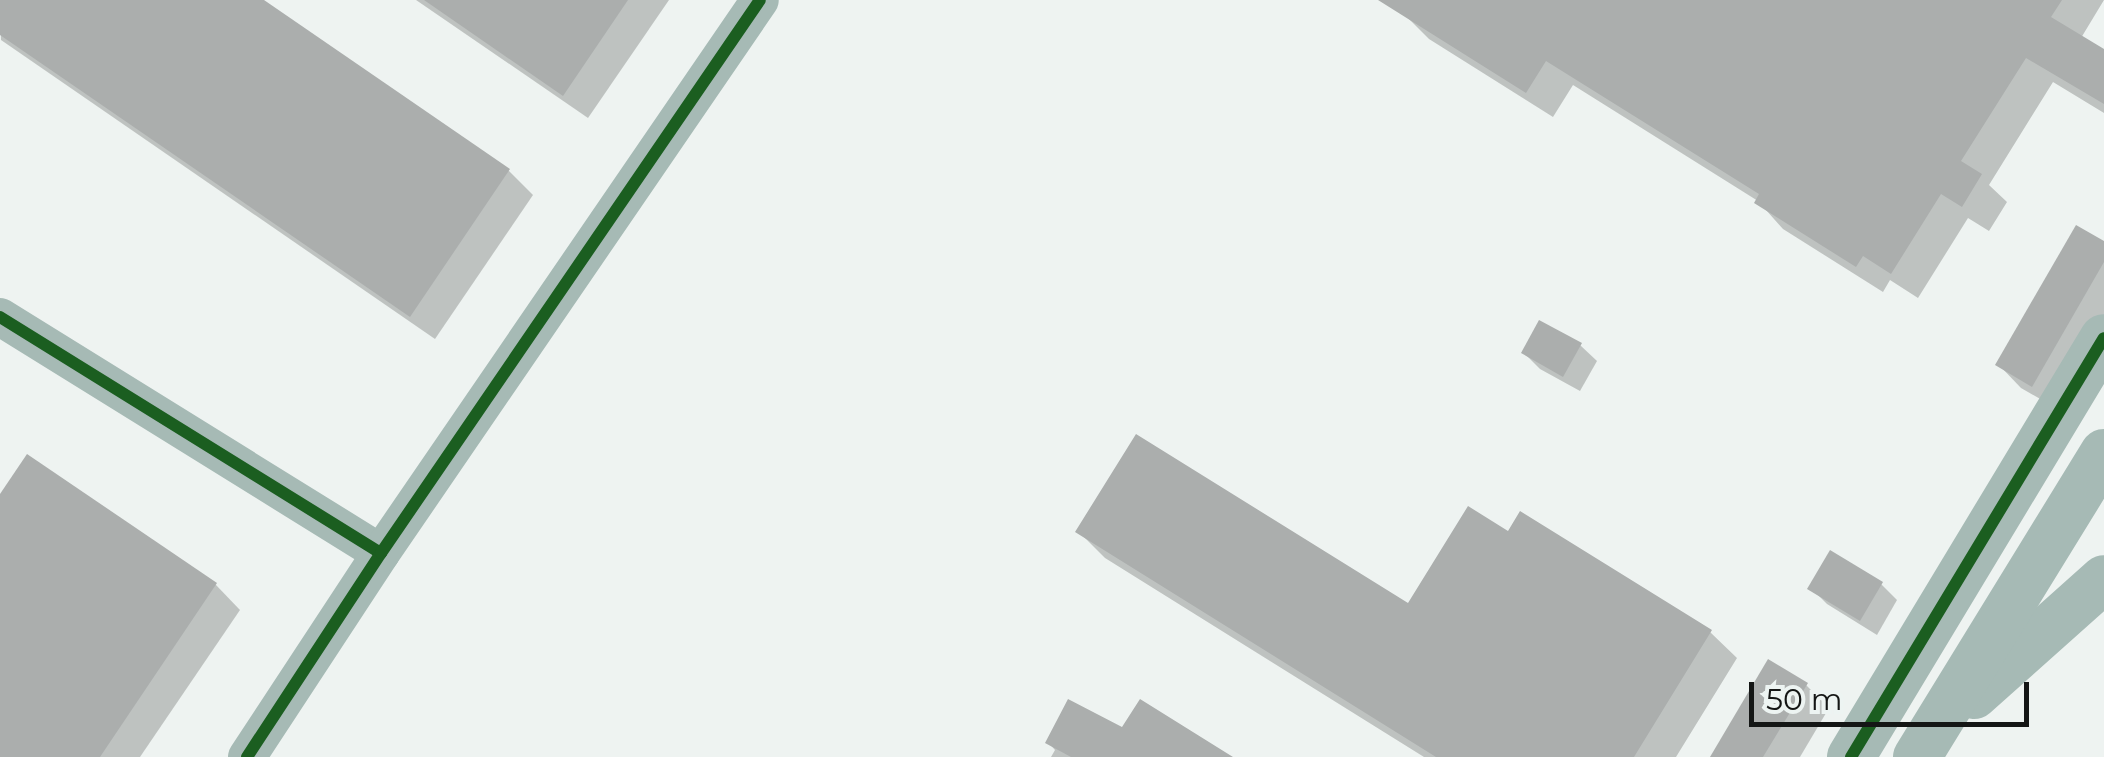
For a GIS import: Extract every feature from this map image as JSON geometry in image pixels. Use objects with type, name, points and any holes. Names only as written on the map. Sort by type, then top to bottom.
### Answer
[{"type":"street","points":[[247,757],[381,552],[760,0]]},
{"type":"street","points":[[0,317],[381,552]]},
{"type":"street","points":[[1859,753],[2104,338]]},
{"type":"street","points":[[1924,746],[2088,503],[2104,453]]},
{"type":"street","points":[[2006,506],[2088,503]]},
{"type":"street","points":[[1924,746],[2104,579]]},
{"type":"building","points":[[0,0],[264,0],[510,169],[410,317],[0,35]]},
{"type":"building","points":[[424,0],[628,0],[563,96]]},
{"type":"building","points":[[1378,0],[2062,0],[2051,17],[2104,49],[2104,104],[2026,58],[1961,161],[1982,174],[1962,207],[1941,194],[1891,274],[1863,256],[1856,267],[1754,203],[1759,194],[1546,61],[1526,93]]},
{"type":"building","points":[[2076,225],[2104,241],[2104,262],[2032,387],[1995,365]]},
{"type":"building","points":[[1539,320],[1582,343],[1563,377],[1521,353]]},
{"type":"building","points":[[1136,434],[1408,603],[1468,506],[1508,531],[1520,511],[1712,630],[1634,757],[1436,757],[1075,532]]},
{"type":"building","points":[[27,454],[217,583],[100,757],[0,757],[0,494]]},
{"type":"building","points":[[1830,550],[1883,582],[1860,621],[1807,589]]},
{"type":"building","points":[[1768,659],[1808,683],[1763,757],[1710,757]]},
{"type":"building","points":[[1068,699],[1122,727],[1140,699],[1233,757],[1071,757],[1045,743]]},
{"type":"cycle path","points":[[247,757],[381,553],[760,0]]},
{"type":"cycle path","points":[[0,317],[381,553]]},
{"type":"cycle path","points":[[1851,757],[2104,338]]}]
